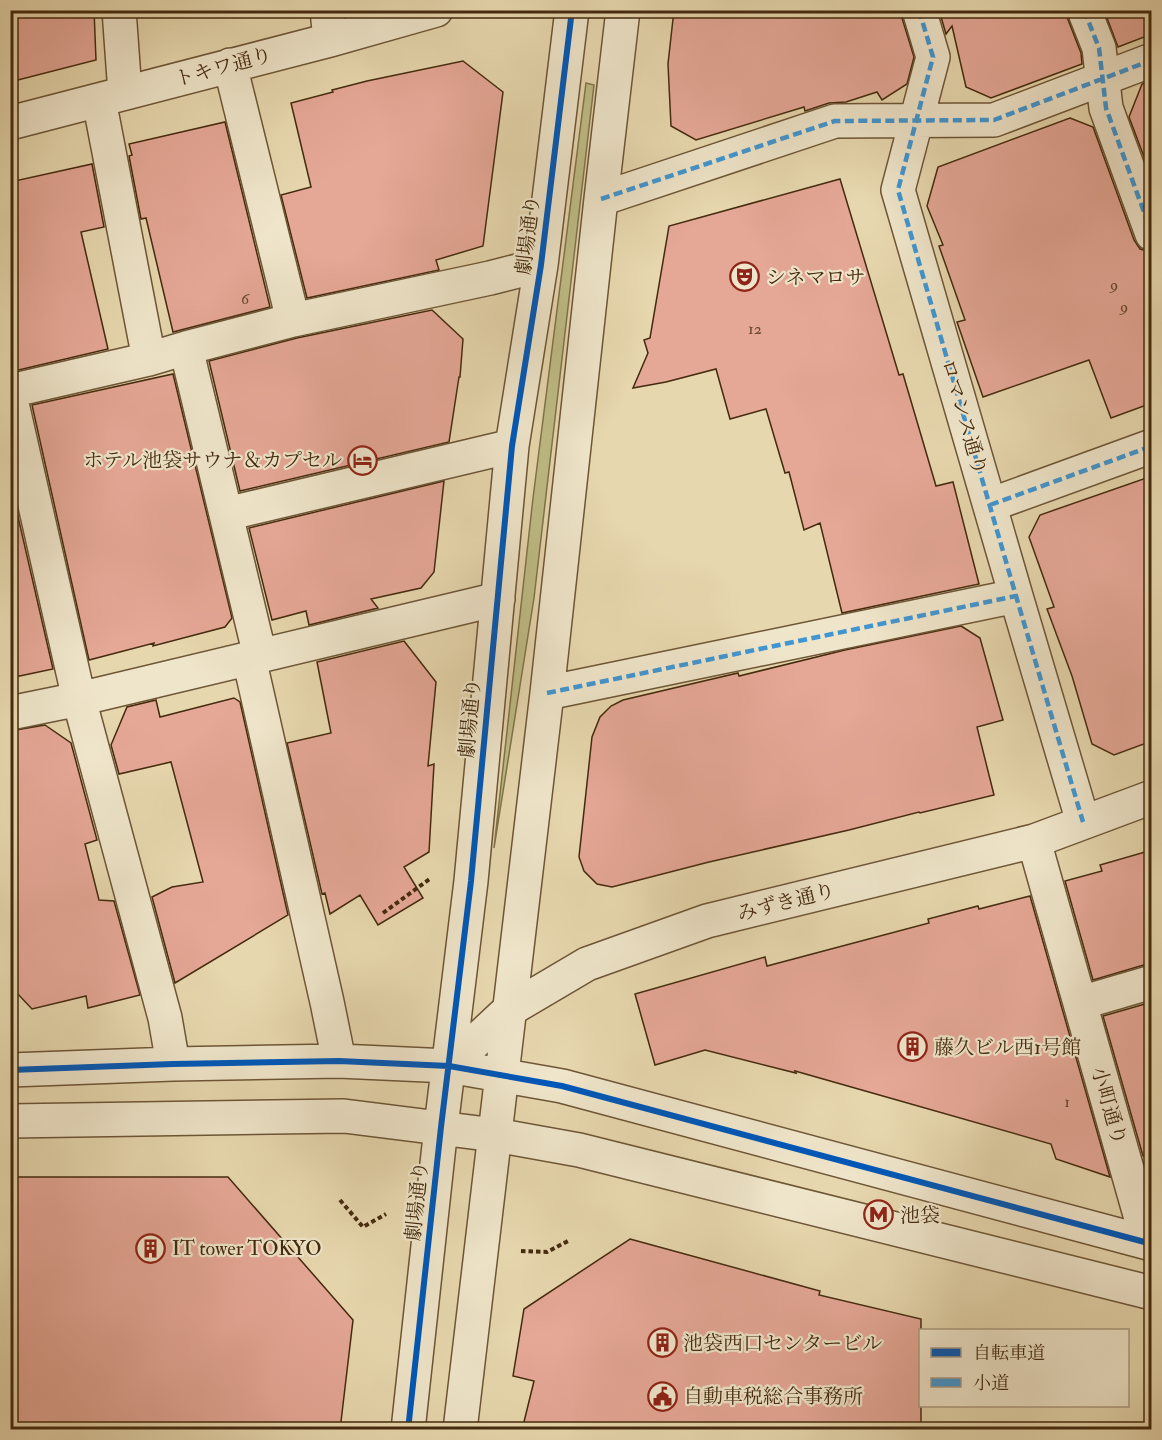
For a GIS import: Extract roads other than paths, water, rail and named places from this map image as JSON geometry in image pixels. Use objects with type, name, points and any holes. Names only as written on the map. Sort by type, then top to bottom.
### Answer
[{"type":"street","points":[[119,10],[112,96],[149,359]]},
{"type":"street","name":"トキワ通り","points":[[10,123],[230,65],[329,25],[436,10]]},
{"type":"street","name":"劇場通り","points":[[408,1430],[471,881],[512,446],[541,265],[572,10]]},
{"type":"street","points":[[460,1430],[548,693],[623,10]]},
{"type":"street","name":"ロマンス通り","points":[[919,10],[933,57],[898,190],[1083,822]]},
{"type":"street","points":[[1084,10],[1099,48],[1106,108],[1152,234]]},
{"type":"street","points":[[601,199],[835,121],[994,120],[1152,60]]},
{"type":"street","points":[[230,65],[293,320]]},
{"type":"street","points":[[173,1064],[165,1018],[80,699],[10,393],[293,320],[541,265]]},
{"type":"street","points":[[186,348],[226,514],[339,1061]]},
{"type":"street","points":[[226,514],[512,446]]},
{"type":"street","points":[[990,505],[1152,446]]},
{"type":"street","points":[[548,693],[1016,596]]},
{"type":"street","points":[[10,713],[80,699],[498,599]]},
{"type":"street","name":"みずき通り","points":[[449,1066],[509,1010],[583,966],[707,921],[1034,841],[1152,797]]},
{"type":"street","name":"小町通り","points":[[1034,841],[1150,1243]]},
{"type":"street","points":[[1080,1003],[1152,982]]},
{"type":"street","points":[[10,1070],[339,1061],[449,1066],[562,1086],[1150,1243]]},
{"type":"street","points":[[10,1121],[344,1116],[495,1135],[579,1150],[1152,1293]]},
{"type":"place","name":"シネマロサ","points":[[745,277]]},
{"type":"place","name":"ホテル池袋サウナ＆カプセル","points":[[363,460]]},
{"type":"place","name":"藤久ビル西1号館","points":[[913,1047]]},
{"type":"place","name":"池袋","points":[[879,1215]]},
{"type":"place","name":"IT tower TOKYO","points":[[151,1248]]},
{"type":"place","name":"池袋西口センタービル","points":[[662,1343]]},
{"type":"place","name":"自動車税総合事務所","points":[[662,1396]]}]
